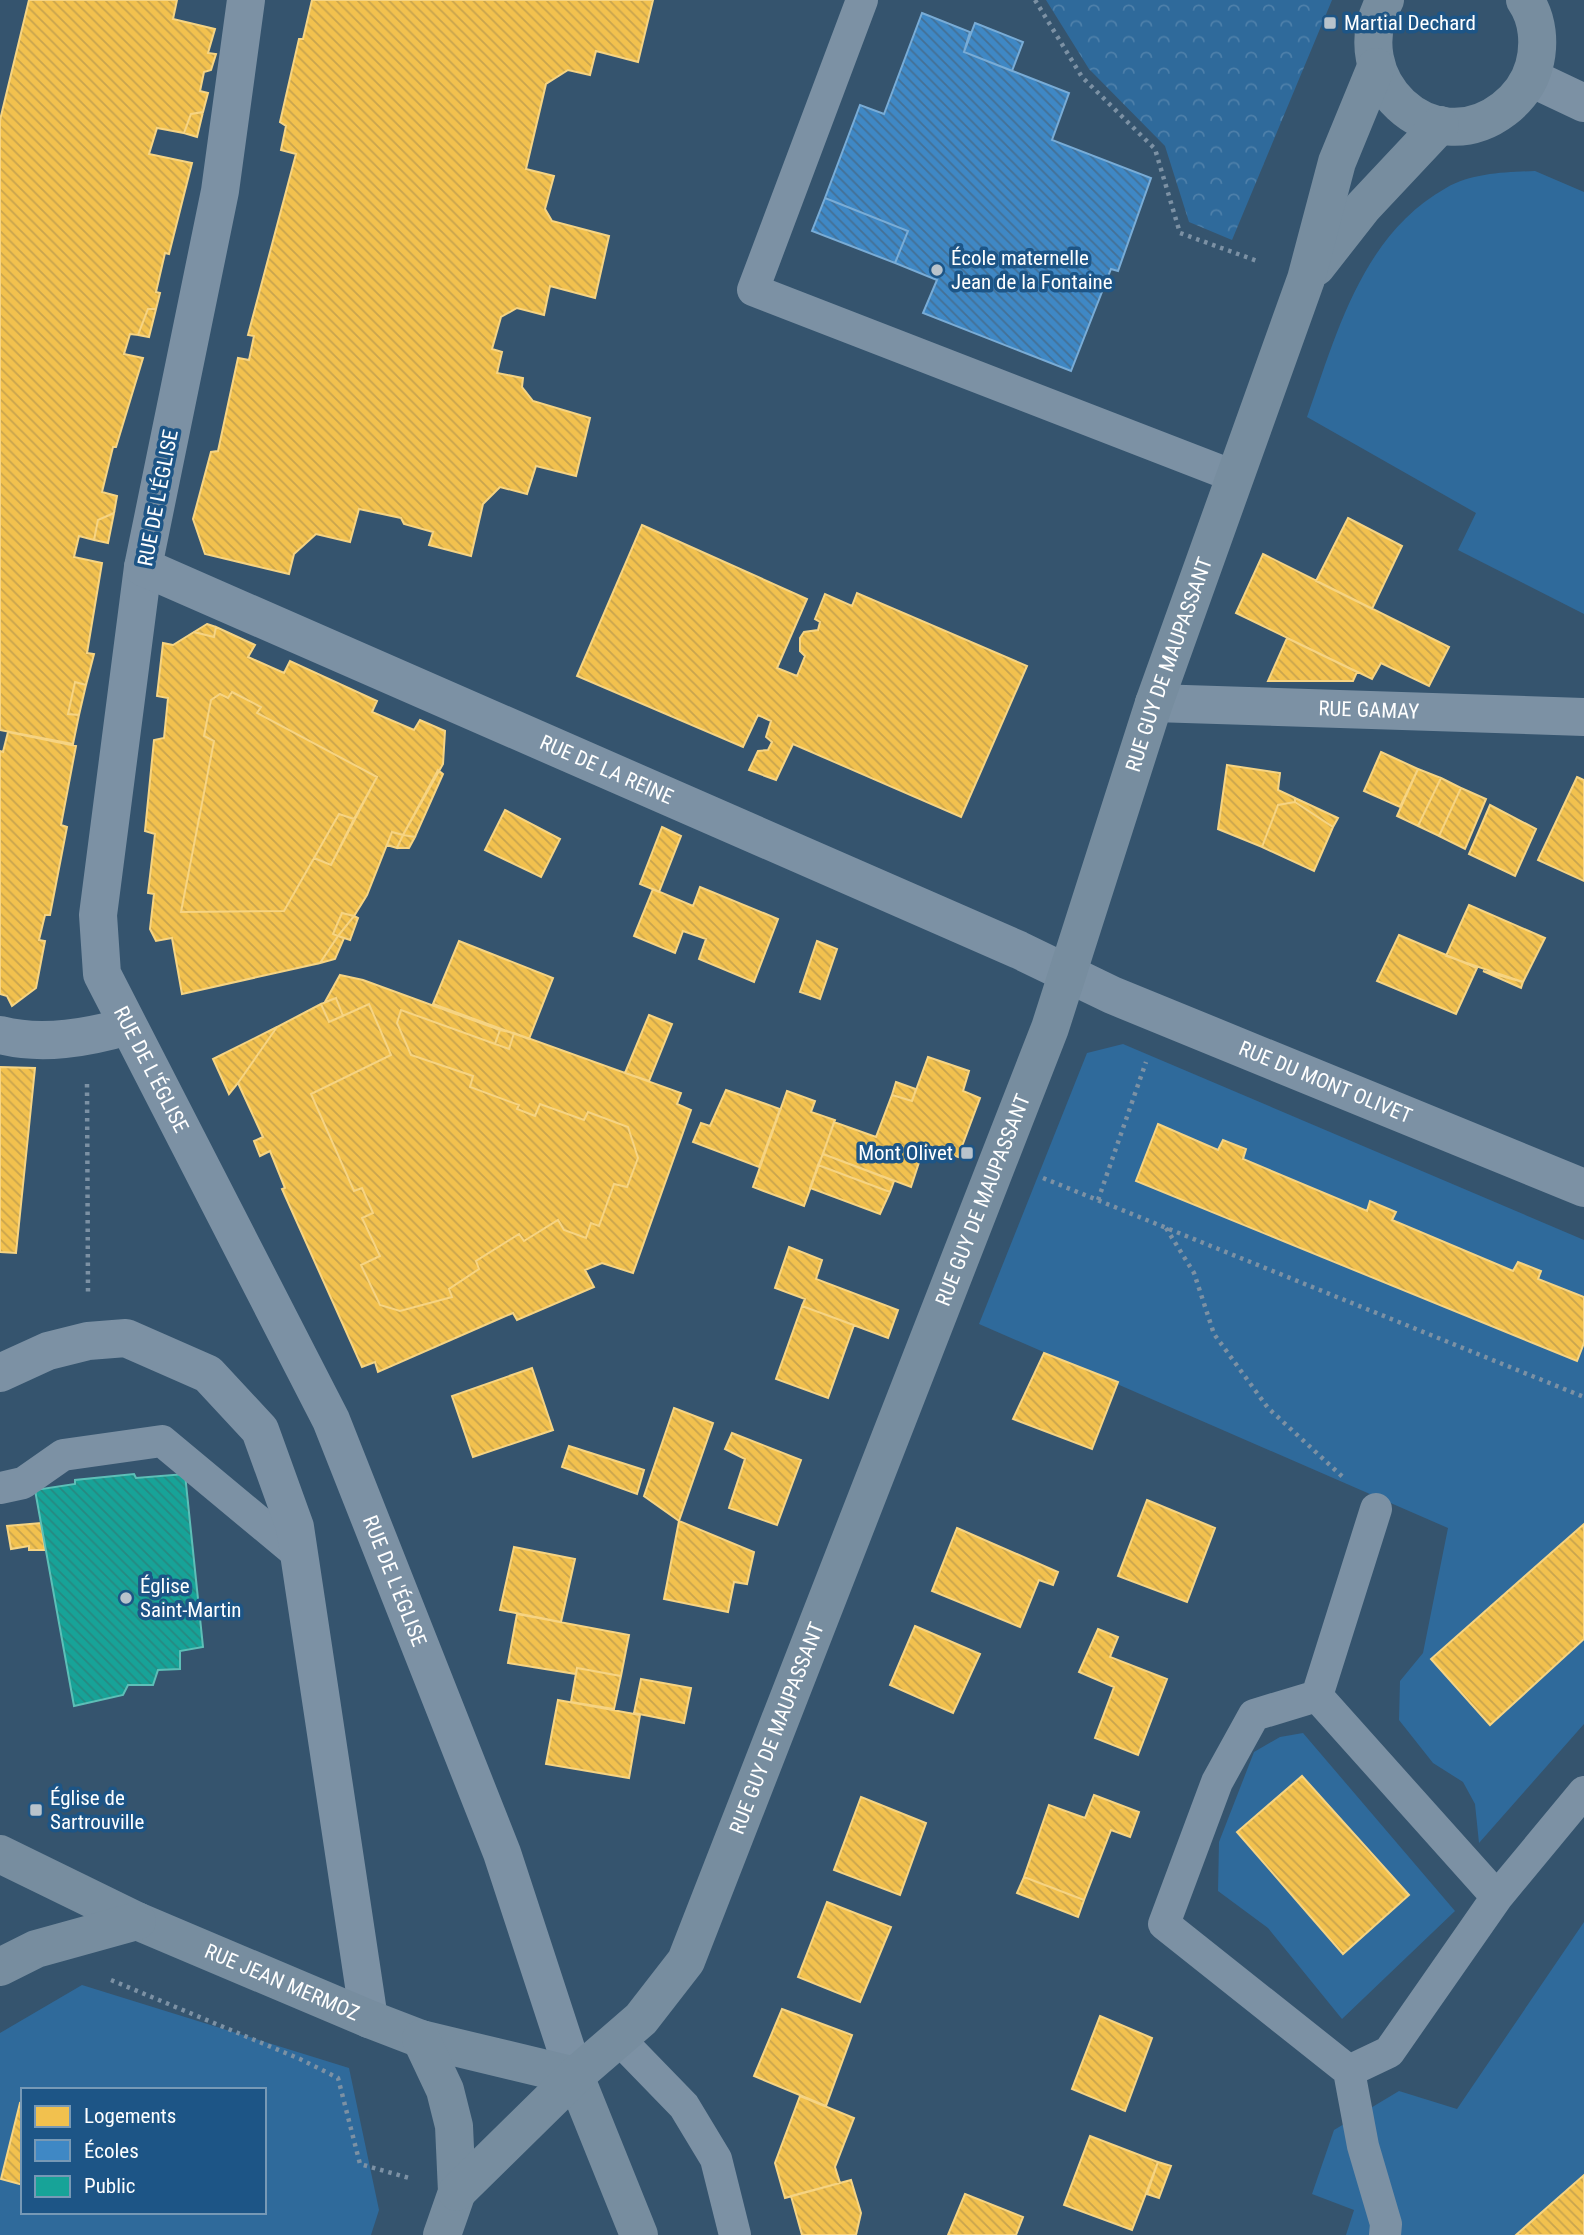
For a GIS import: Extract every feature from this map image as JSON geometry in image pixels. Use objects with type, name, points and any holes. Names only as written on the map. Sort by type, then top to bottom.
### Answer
[{"type":"main road","points":[[1385,0],[1378,13],[1372,40],[1376,67],[1385,88],[1400,105],[1418,118],[1440,125],[1467,126],[1493,117],[1515,100],[1531,78],[1537,55],[1537,30],[1525,0]]},
{"type":"main road","name":"RUE GUY DE MAUPASSANT","points":[[457,2192],[575,2076],[641,2019],[686,1961],[1000,1160],[1068,973],[1154,703],[1306,279],[1337,162],[1376,67]]},
{"type":"main road","name":"RUE GUY DE MAUPASSANT","points":[[1306,279],[1363,207],[1440,125]]},
{"type":"main road","name":"RUE JEAN MERMOZ","points":[[0,1854],[137,1921],[369,2019],[421,2039],[575,2076]]},
{"type":"main road","points":[[0,1967],[36,1949],[137,1921]]},
{"type":"main road","points":[[421,2039],[444,2090],[454,2126],[457,2192],[442,2235]]},
{"type":"main road","points":[[575,2076],[639,2235]]},
{"type":"street","name":"RUE DE L'ÉGLISE","points":[[246,0],[220,191],[144,567],[98,915],[102,974],[331,1420],[502,1853],[575,2076]]},
{"type":"street","points":[[1531,78],[1584,103]]},
{"type":"street","name":"RUE DE LA REINE","points":[[144,567],[1068,973]]},
{"type":"street","name":"RUE GAMAY","points":[[1154,703],[1584,717]]},
{"type":"street","name":"RUE DU MONT OLIVET","points":[[1068,973],[1162,1015],[1584,1188]]},
{"type":"street","points":[[0,1035],[18,1040],[87,1038],[128,1026]]},
{"type":"street","points":[[0,1373],[48,1351],[88,1341],[126,1338],[208,1374],[260,1430],[295,1527],[369,2019]]},
{"type":"lane","points":[[862,0],[753,290],[1236,477]]},
{"type":"lane","points":[[0,1488],[23,1483],[63,1455],[162,1441],[299,1555]]},
{"type":"lane","points":[[1317,1696],[1376,1509]]},
{"type":"lane","points":[[1317,1696],[1497,1897]]},
{"type":"lane","points":[[1317,1696],[1254,1715],[1217,1782],[1164,1924],[1349,2071],[1363,2146],[1386,2224],[1385,2235]]},
{"type":"lane","points":[[1349,2071],[1389,2052],[1497,1897],[1584,1791]]},
{"type":"lane","points":[[619,2039],[684,2106],[716,2159],[735,2235]]},
{"type":"path","points":[[1035,0],[1082,77],[1155,149],[1180,233],[1306,279]]},
{"type":"path","points":[[1098,1200],[1162,1015]]},
{"type":"path","points":[[87,1038],[88,1341]]},
{"type":"path","points":[[1000,1160],[1584,1397]]},
{"type":"path","points":[[1166,1227],[1194,1273],[1214,1334],[1268,1408],[1376,1509]]},
{"type":"path","points":[[185,2011],[338,2078],[360,2164],[457,2192]]},
{"type":"green space","points":[[1046,0],[1332,0],[1232,240],[1189,222],[1165,146],[1089,69]]},
{"type":"green space","points":[[1535,171],[1584,192],[1584,614],[1458,550],[1476,513],[1307,417],[1356,289],[1393,232],[1417,208],[1456,183],[1489,174]]},
{"type":"green space","points":[[1123,1044],[1584,1240],[1584,1724],[1479,1843],[1475,1804],[1463,1782],[1433,1763],[1399,1720],[1400,1681],[1423,1653],[1448,1528],[979,1324],[1087,1053]]},
{"type":"green space","points":[[1303,1733],[1455,1911],[1342,2019],[1268,1928],[1218,1891],[1219,1842],[1254,1752],[1280,1737]]},
{"type":"green space","points":[[1584,1922],[1584,2235],[1346,2235],[1354,2210],[1312,2194],[1334,2130],[1399,2091],[1457,2109]]},
{"type":"green space","points":[[82,1985],[349,2068],[379,2210],[371,2235],[0,2235],[0,2033]]},
{"type":"building: Logements","points":[[29,0],[177,0],[173,19],[215,29],[208,53],[216,54],[211,70],[204,72],[200,91],[208,93],[203,112],[191,114],[184,133],[157,128],[149,154],[192,163],[169,254],[165,253],[156,292],[160,293],[156,309],[148,309],[138,335],[130,334],[124,354],[143,358],[116,447],[113,447],[102,492],[117,496],[114,513],[98,520],[94,540],[79,536],[74,557],[102,563],[87,653],[94,654],[86,685],[75,682],[68,714],[79,715],[73,744],[0,730],[0,120]]},
{"type":"building: Logements","points":[[312,0],[653,0],[638,62],[596,51],[590,75],[568,70],[546,84],[526,169],[554,176],[545,209],[552,221],[609,236],[595,298],[550,286],[544,315],[517,308],[501,317],[492,349],[502,352],[497,373],[523,378],[522,387],[533,401],[590,418],[576,476],[536,466],[527,494],[500,487],[483,504],[471,556],[429,545],[433,532],[404,524],[401,518],[359,509],[350,542],[316,534],[294,554],[289,574],[205,554],[193,519],[211,452],[218,451],[238,358],[249,360],[254,336],[248,335],[296,154],[281,150],[286,126],[280,122],[299,39],[303,39]]},
{"type":"building: Logements","points":[[203,112],[197,137],[184,133],[191,114]]},
{"type":"building: Logements","points":[[148,309],[156,309],[149,337],[138,335]]},
{"type":"building: Logements","points":[[114,513],[108,543],[94,540],[98,520]]},
{"type":"building: Logements","points":[[1348,518],[1402,546],[1372,609],[1316,581]]},
{"type":"building: Logements","points":[[642,525],[807,599],[777,668],[797,676],[805,656],[800,651],[800,638],[804,632],[818,630],[820,622],[815,619],[825,594],[852,606],[857,593],[1027,666],[961,817],[793,744],[776,780],[749,770],[758,751],[768,750],[772,742],[766,737],[771,721],[758,715],[743,747],[577,676]]},
{"type":"building: Logements","points":[[1263,554],[1449,647],[1429,686],[1381,663],[1372,679],[1236,613]]},
{"type":"building: Logements","points":[[207,624],[216,627],[214,637],[194,632]]},
{"type":"building: Logements","points":[[216,627],[255,645],[248,657],[284,673],[290,661],[377,701],[372,712],[414,730],[420,720],[445,731],[443,764],[403,835],[392,832],[367,895],[354,916],[342,913],[333,934],[338,936],[320,963],[182,994],[172,938],[156,941],[150,929],[154,894],[148,893],[155,834],[145,831],[154,740],[164,738],[168,698],[157,696],[163,643],[173,645],[194,632],[214,637]],"holes":[[[232,692],[261,707],[257,713],[377,777],[331,865],[314,858],[284,911],[181,912],[214,741],[204,736],[211,700],[220,694],[228,698]]]},
{"type":"building: Logements","points":[[1287,638],[1357,672],[1353,681],[1268,681]]},
{"type":"building: Logements","points":[[75,682],[86,685],[79,715],[68,714]]},
{"type":"building: Logements","points":[[232,692],[261,707],[257,713],[377,777],[354,819],[339,814],[284,911],[181,912],[214,741],[204,736],[211,700],[220,694],[228,698]]},
{"type":"building: Logements","points":[[8,732],[76,746],[61,825],[67,827],[50,915],[45,915],[39,940],[45,941],[36,988],[12,1006],[7,996],[0,994],[0,751],[3,752]]},
{"type":"building: Logements","points":[[1381,752],[1418,769],[1400,807],[1364,791]]},
{"type":"building: Logements","points":[[1227,765],[1280,773],[1278,790],[1295,798],[1295,802],[1278,805],[1262,847],[1218,829]]},
{"type":"building: Logements","points":[[1418,769],[1441,778],[1418,826],[1397,816]]},
{"type":"building: Logements","points":[[438,770],[443,774],[415,837],[403,835]]},
{"type":"building: Logements","points":[[1577,777],[1584,780],[1584,881],[1538,860]]},
{"type":"building: Logements","points":[[1441,778],[1461,788],[1439,836],[1418,826]]},
{"type":"building: Logements","points":[[1461,788],[1486,799],[1465,849],[1439,836]]},
{"type":"building: Logements","points":[[1295,798],[1338,818],[1333,827],[1295,802]]},
{"type":"building: Logements","points":[[1295,802],[1333,827],[1314,871],[1262,847],[1278,805]]},
{"type":"building: Logements","points":[[1490,805],[1536,829],[1515,876],[1469,854]]},
{"type":"building: Logements","points":[[505,810],[560,839],[541,877],[485,850]]},
{"type":"building: Logements","points":[[339,814],[354,819],[331,865],[314,858]]},
{"type":"building: Logements","points":[[662,827],[681,836],[659,892],[640,884]]},
{"type":"building: Logements","points":[[392,832],[403,835],[397,848],[387,845]]},
{"type":"building: Logements","points":[[403,835],[415,837],[409,848],[397,848]]},
{"type":"building: Logements","points":[[700,887],[778,919],[754,982],[699,959],[706,939],[683,931],[675,953],[634,936],[653,889],[693,906]]},
{"type":"building: Logements","points":[[1469,905],[1545,938],[1523,982],[1446,956]]},
{"type":"building: Logements","points":[[342,913],[354,916],[338,936],[333,934]]},
{"type":"building: Logements","points":[[354,916],[358,918],[350,940],[338,936]]},
{"type":"building: Logements","points":[[1399,935],[1477,968],[1456,1014],[1377,981]]},
{"type":"building: Logements","points":[[338,936],[344,938],[335,959],[320,963]]},
{"type":"building: Logements","points":[[459,941],[553,978],[529,1039],[433,1004]]},
{"type":"building: Logements","points":[[817,941],[837,949],[820,999],[800,992]]},
{"type":"building: Logements","points":[[1483,971],[1523,982],[1521,988]]},
{"type":"building: Logements","points":[[340,975],[363,980],[500,1030],[495,1044],[401,1010],[397,1023],[411,1055],[473,1076],[470,1087],[519,1105],[517,1109],[535,1116],[540,1104],[584,1120],[588,1112],[628,1127],[638,1158],[627,1187],[614,1184],[599,1226],[591,1223],[586,1238],[564,1230],[558,1220],[524,1241],[519,1234],[476,1261],[479,1269],[449,1289],[452,1297],[400,1311],[380,1305],[361,1265],[380,1256],[362,1218],[373,1213],[362,1188],[354,1191],[311,1094],[391,1055],[369,1004],[343,1016],[336,998],[325,1002]]},
{"type":"building: Logements","points":[[336,998],[343,1016],[329,1022],[321,1004]]},
{"type":"building: Logements","points":[[321,1004],[329,1022],[369,1004],[391,1055],[311,1094],[354,1191],[362,1188],[373,1213],[362,1218],[380,1256],[361,1265],[380,1305],[400,1311],[452,1297],[449,1289],[479,1269],[476,1261],[519,1234],[524,1241],[558,1220],[564,1230],[586,1238],[591,1223],[599,1226],[614,1184],[627,1187],[638,1158],[628,1127],[588,1112],[584,1120],[540,1104],[535,1116],[517,1109],[519,1105],[470,1087],[473,1076],[411,1055],[397,1023],[401,1010],[509,1049],[514,1033],[681,1093],[677,1104],[691,1110],[633,1273],[602,1263],[585,1270],[594,1287],[517,1320],[513,1313],[378,1372],[375,1362],[362,1367],[282,1189],[285,1188],[270,1151],[260,1156],[254,1141],[263,1137],[238,1083],[277,1027]]},
{"type":"building: Logements","points":[[649,1015],[672,1024],[649,1081],[625,1073]]},
{"type":"building: Logements","points":[[277,1027],[238,1083],[229,1094],[213,1059]]},
{"type":"building: Logements","points":[[500,1030],[514,1033],[509,1049],[495,1044]]},
{"type":"building: Logements","points":[[928,1057],[969,1071],[963,1091],[980,1098],[958,1157],[925,1144],[911,1187],[823,1154],[834,1122],[876,1137],[892,1095],[912,1101]]},
{"type":"building: Logements","points":[[0,1067],[35,1068],[16,1253],[0,1252]]},
{"type":"building: Logements","points":[[896,1082],[916,1089],[912,1101],[892,1095]]},
{"type":"building: Logements","points":[[726,1090],[780,1109],[759,1167],[693,1142],[701,1123],[710,1126]]},
{"type":"building: Logements","points":[[787,1091],[815,1101],[811,1112],[835,1120],[804,1206],[753,1187]]},
{"type":"building: Logements","points":[[1158,1124],[1218,1150],[1223,1140],[1246,1149],[1243,1159],[1367,1211],[1370,1201],[1396,1212],[1392,1220],[1513,1271],[1518,1262],[1541,1271],[1538,1279],[1584,1297],[1584,1343],[1577,1361],[1136,1181]]},
{"type":"building: Logements","points":[[823,1154],[894,1181],[890,1192],[818,1165]]},
{"type":"building: Logements","points":[[818,1165],[890,1192],[880,1214],[810,1188]]},
{"type":"building: Logements","points":[[789,1247],[822,1260],[816,1279],[898,1310],[888,1338],[802,1306],[805,1299],[775,1288]]},
{"type":"building: Logements","points":[[802,1306],[854,1325],[828,1398],[776,1379]]},
{"type":"building: Logements","points":[[1044,1353],[1118,1382],[1092,1449],[1013,1419]]},
{"type":"building: Logements","points":[[532,1368],[553,1430],[473,1457],[452,1396]]},
{"type":"building: Logements","points":[[674,1408],[713,1423],[679,1521],[644,1496]]},
{"type":"building: Logements","points":[[732,1433],[801,1460],[777,1525],[729,1508],[745,1459],[725,1449]]},
{"type":"building: Logements","points":[[569,1446],[644,1470],[637,1494],[562,1467]]},
{"type":"building: Logements","points":[[1147,1500],[1215,1528],[1187,1602],[1118,1576]]},
{"type":"building: Logements","points":[[679,1521],[754,1552],[747,1584],[734,1582],[728,1612],[664,1599]]},
{"type":"building: Logements","points":[[41,1523],[45,1550],[29,1550],[29,1546],[11,1549],[7,1526]]},
{"type":"building: Logements","points":[[1584,1524],[1584,1639],[1490,1725],[1431,1659]]},
{"type":"building: Logements","points":[[957,1528],[1058,1572],[1053,1585],[1039,1580],[1020,1627],[932,1591]]},
{"type":"building: Logements","points":[[514,1547],[575,1559],[561,1622],[500,1610]]},
{"type":"building: Logements","points":[[517,1614],[629,1635],[621,1676],[577,1668],[576,1674],[508,1663]]},
{"type":"building: Logements","points":[[915,1626],[980,1654],[953,1713],[890,1685]]},
{"type":"building: Logements","points":[[1098,1629],[1118,1637],[1110,1657],[1167,1679],[1138,1755],[1095,1738],[1114,1687],[1079,1672]]},
{"type":"building: Logements","points":[[577,1668],[621,1676],[614,1709],[571,1702]]},
{"type":"building: Logements","points":[[641,1679],[691,1688],[684,1723],[634,1713]]},
{"type":"building: Logements","points":[[558,1700],[640,1715],[629,1778],[546,1764]]},
{"type":"building: Logements","points":[[1302,1776],[1409,1895],[1343,1954],[1237,1832]]},
{"type":"building: Logements","points":[[1094,1795],[1139,1812],[1130,1837],[1111,1830],[1084,1900],[1024,1877],[1049,1805],[1085,1818]]},
{"type":"building: Logements","points":[[861,1797],[926,1823],[900,1895],[834,1870]]},
{"type":"building: Logements","points":[[1024,1877],[1084,1900],[1078,1917],[1017,1893]]},
{"type":"building: Logements","points":[[827,1902],[891,1927],[860,2002],[798,1977]]},
{"type":"building: Logements","points":[[782,2009],[852,2035],[826,2106],[754,2076]]},
{"type":"building: Logements","points":[[1100,2016],[1152,2038],[1125,2111],[1072,2089]]},
{"type":"building: Logements","points":[[800,2096],[854,2118],[835,2167],[840,2183],[785,2198],[775,2163]]},
{"type":"building: Logements","points":[[20,2103],[21,2184],[1,2179]]},
{"type":"building: Logements","points":[[1090,2136],[1158,2162],[1132,2230],[1064,2205]]},
{"type":"building: Logements","points":[[1158,2162],[1171,2166],[1159,2198],[1147,2194]]},
{"type":"building: Logements","points":[[1584,2175],[1584,2235],[1516,2235]]},
{"type":"building: Logements","points":[[851,2180],[861,2213],[856,2235],[802,2235],[791,2196]]},
{"type":"building: Logements","points":[[965,2194],[1023,2217],[1016,2235],[948,2235]]},
{"type":"building: Écoles","points":[[922,13],[970,32],[964,52],[1069,93],[1052,140],[1151,178],[1118,271],[1111,269],[1071,371],[923,313],[937,280],[895,263],[908,231],[825,198],[860,105],[884,114]]},
{"type":"building: Écoles","points":[[975,23],[1023,42],[1012,71],[964,52]]},
{"type":"building: Écoles","points":[[825,198],[908,231],[895,263],[812,231]]},
{"type":"building: Public","name":"Église Saint-Martin","points":[[134,1474],[136,1478],[185,1474],[203,1647],[180,1651],[180,1669],[158,1670],[153,1685],[128,1685],[123,1695],[74,1706],[35,1490],[75,1484],[75,1480]]},
{"type":"place","name":"Martial Dechard","points":[[1330,23]]},
{"type":"place","name":"École maternelle Jean de la Fontaine","points":[[937,270]]},
{"type":"place","name":"Mont Olivet","points":[[967,1153]]},
{"type":"place","name":"Église Saint-Martin","points":[[126,1598]]},
{"type":"place","name":"Église de Sartrouville","points":[[36,1810]]}]
